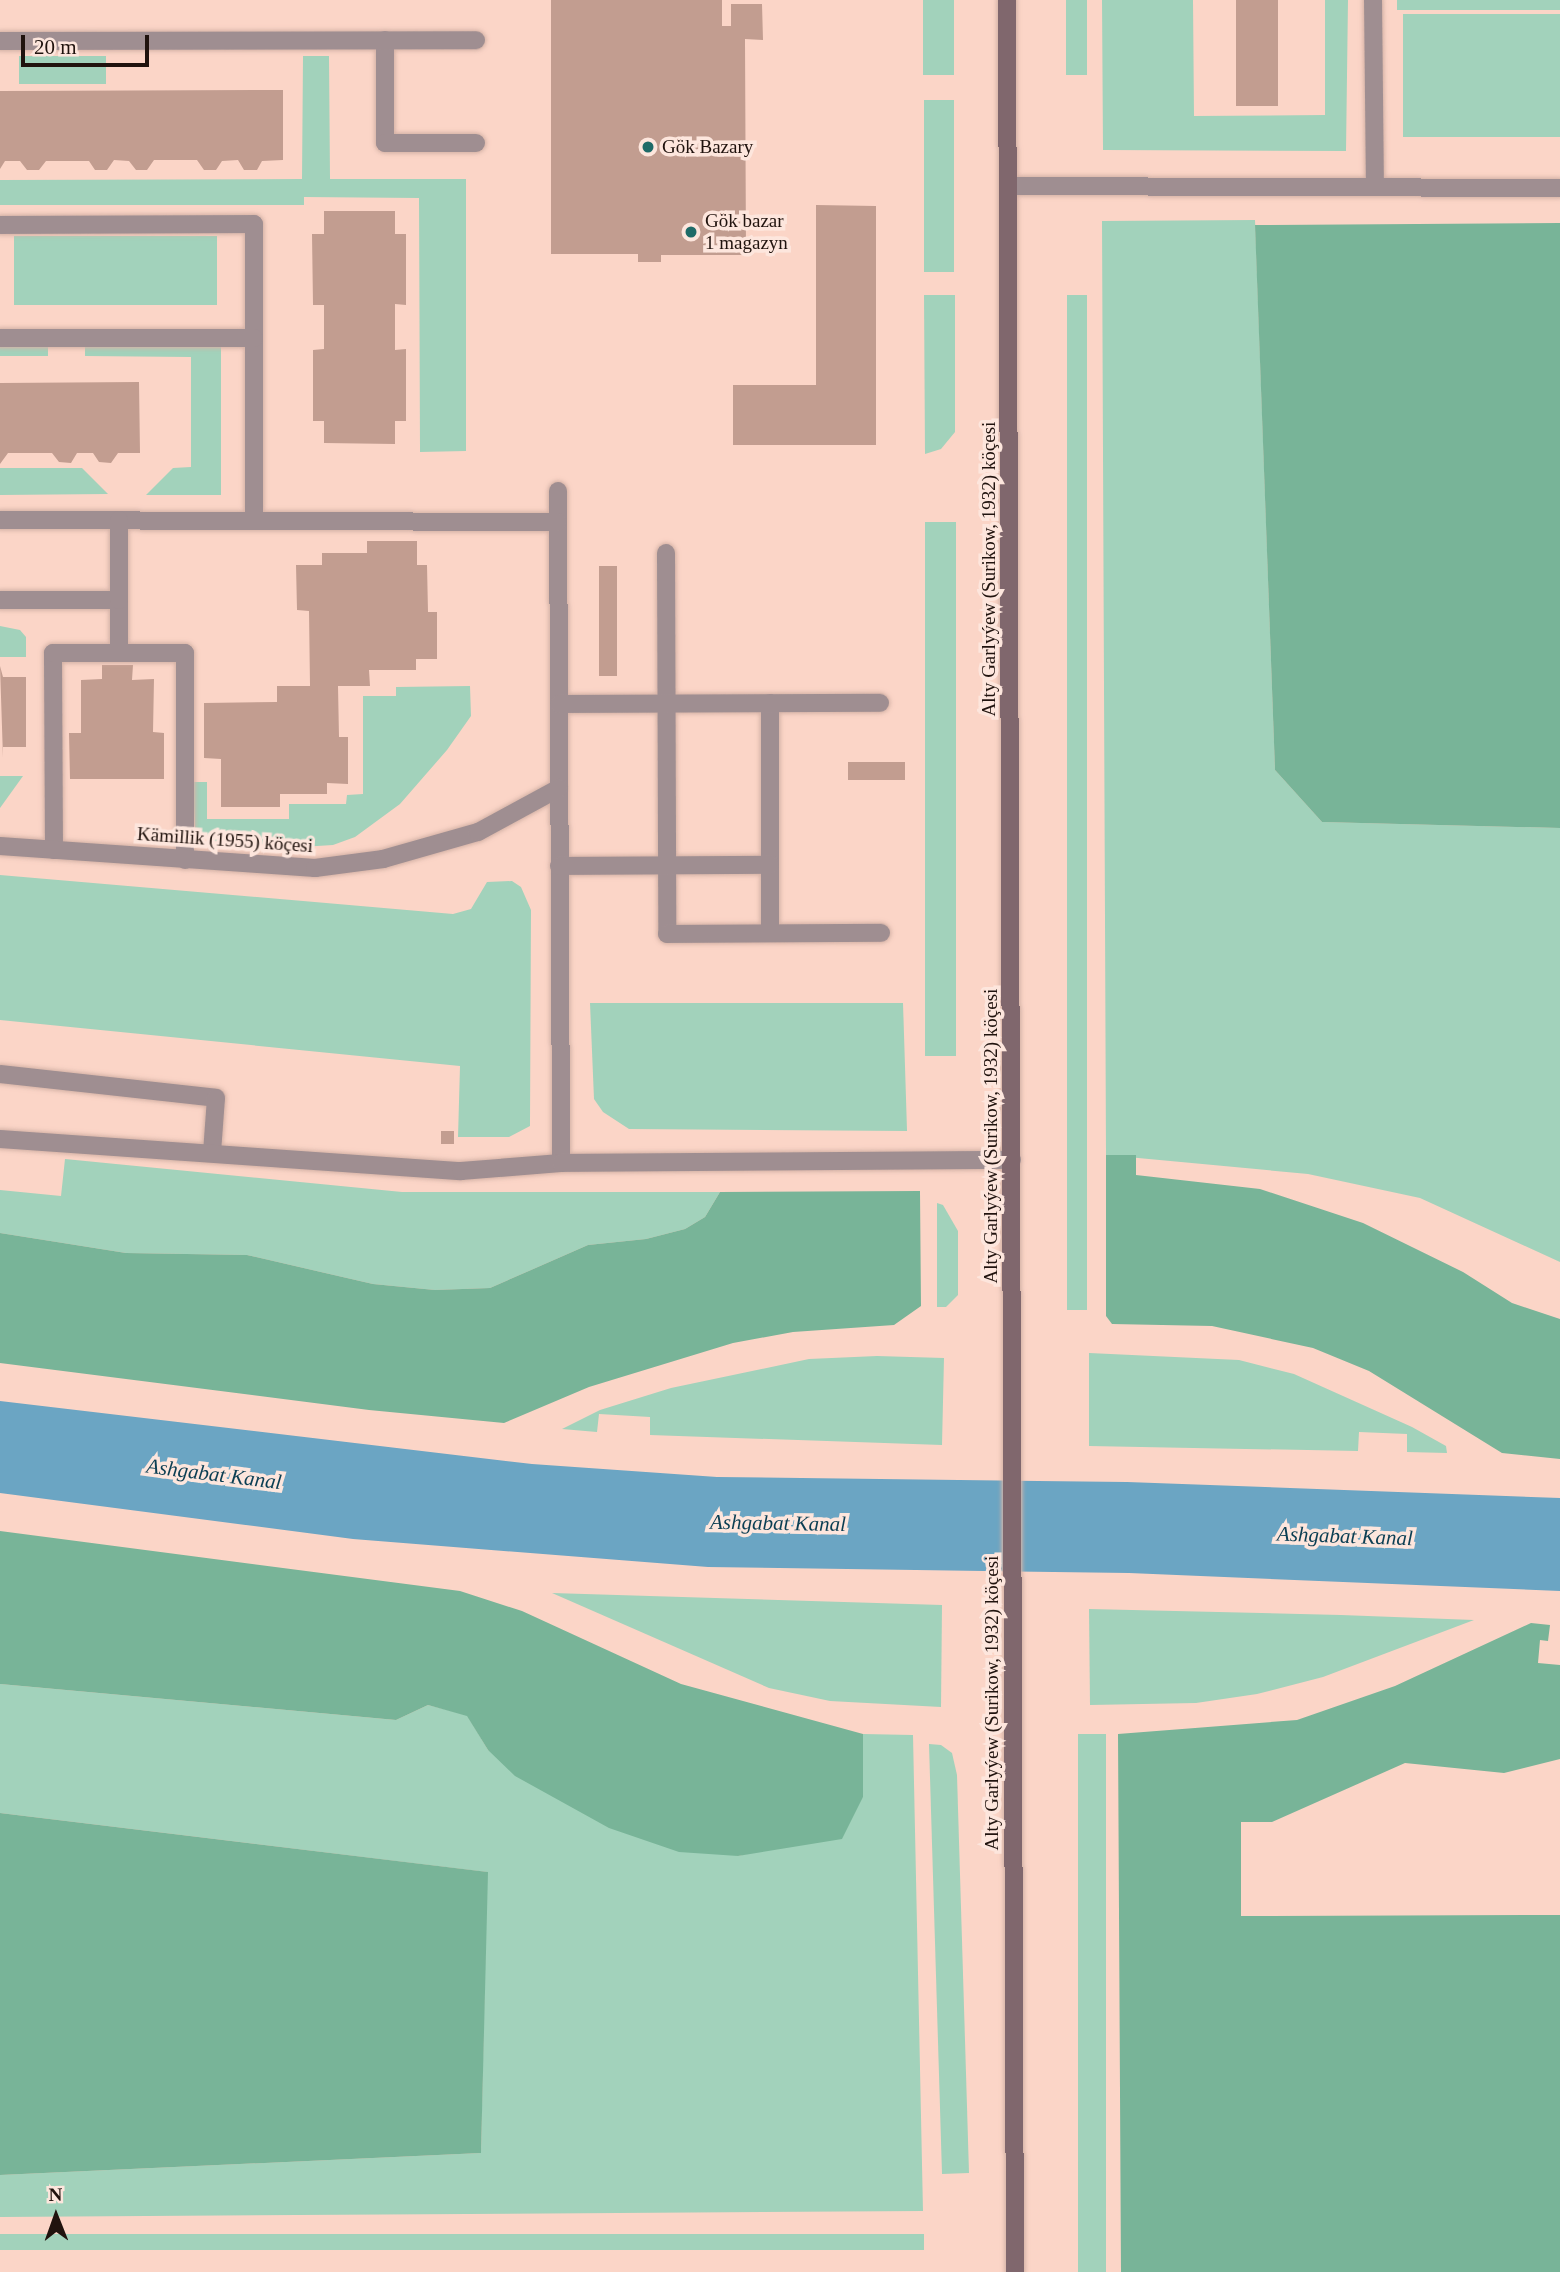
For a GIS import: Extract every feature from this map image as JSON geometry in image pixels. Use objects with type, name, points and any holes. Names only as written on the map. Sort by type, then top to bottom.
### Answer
[{"type":"street","name":"Alty Garlyýew (Surikow, 1932) köçesi","points":[[1007,0],[1015,2272]]},
{"type":"street","points":[[1373,0],[1375,187]]},
{"type":"street","points":[[384,40],[385,143],[476,143]]},
{"type":"street","points":[[0,41],[476,40]]},
{"type":"street","points":[[1008,186],[1560,188]]},
{"type":"street","points":[[0,225],[254,224],[254,521]]},
{"type":"street","points":[[0,338],[254,338]]},
{"type":"street","points":[[558,492],[561,1163]]},
{"type":"street","points":[[0,520],[558,522]]},
{"type":"street","points":[[119,520],[119,653]]},
{"type":"street","points":[[666,553],[667,933],[881,933]]},
{"type":"street","points":[[0,600],[119,600]]},
{"type":"street","points":[[54,850],[53,653],[185,653],[185,860]]},
{"type":"street","points":[[770,703],[770,933]]},
{"type":"street","points":[[559,704],[880,703]]},
{"type":"street","name":"Kämillik (1955) köçesi","points":[[0,846],[314,868],[383,859],[478,832],[559,788]]},
{"type":"street","points":[[559,866],[770,865]]},
{"type":"street","points":[[0,1074],[216,1098],[212,1153]]},
{"type":"street","points":[[0,1139],[461,1171],[561,1163],[1012,1160]]},
{"type":"green space","points":[[923,0],[954,0],[954,75],[923,75]]},
{"type":"green space","points":[[1066,0],[1087,0],[1087,75],[1066,75]]},
{"type":"green space","points":[[1102,0],[1193,0],[1194,116],[1325,115],[1325,0],[1348,0],[1346,151],[1103,150]]},
{"type":"green space","points":[[1397,0],[1560,0],[1560,10],[1397,10]]},
{"type":"green space","points":[[1403,14],[1560,14],[1560,137],[1403,137]]},
{"type":"green space","points":[[19,56],[106,56],[106,84],[19,84]]},
{"type":"green space","points":[[303,56],[329,56],[330,179],[466,179],[466,451],[420,452],[419,198],[304,197],[304,205],[0,205],[0,180],[302,179]]},
{"type":"green space","points":[[924,100],[954,100],[954,272],[924,272]]},
{"type":"green space","points":[[1255,220],[1275,770],[1322,822],[1560,828],[1560,1262],[1420,1198],[1308,1174],[1106,1155],[1102,221]]},
{"type":"green space","points":[[1560,223],[1560,828],[1322,822],[1275,770],[1255,225]]},
{"type":"green space","points":[[14,236],[217,236],[217,305],[14,305]]},
{"type":"green space","points":[[924,295],[955,295],[955,432],[941,449],[925,454]]},
{"type":"green space","points":[[1067,295],[1087,295],[1087,1310],[1067,1310]]},
{"type":"green space","points":[[0,344],[48,344],[48,356],[0,356]]},
{"type":"green space","points":[[85,344],[221,344],[221,495],[146,495],[173,468],[191,467],[191,357],[85,356]]},
{"type":"green space","points":[[0,468],[82,468],[108,494],[0,495]]},
{"type":"green space","points":[[925,522],[956,522],[956,1056],[925,1056]]},
{"type":"green space","points":[[0,626],[20,630],[26,637],[26,657],[0,657]]},
{"type":"green space","points":[[470,686],[471,716],[447,750],[400,804],[355,837],[333,845],[301,847],[212,841],[195,830],[193,782],[207,782],[207,819],[289,819],[289,804],[346,804],[347,795],[363,794],[363,696],[396,696],[396,687]]},
{"type":"green space","points":[[0,776],[23,776],[0,808]]},
{"type":"green space","points":[[0,875],[453,914],[471,909],[487,882],[512,881],[521,887],[531,910],[530,1126],[509,1137],[458,1137],[460,1066],[0,1020]]},
{"type":"green space","points":[[590,1003],[903,1003],[907,1131],[629,1129],[603,1112],[594,1099]]},
{"type":"green space","points":[[1106,1155],[1136,1155],[1136,1175],[1260,1189],[1363,1223],[1463,1272],[1512,1303],[1560,1319],[1560,1459],[1502,1453],[1369,1371],[1313,1348],[1212,1326],[1112,1324],[1106,1316]]},
{"type":"green space","points":[[65,1159],[402,1192],[720,1192],[705,1217],[685,1229],[646,1239],[588,1245],[490,1288],[435,1290],[373,1284],[247,1255],[126,1253],[0,1233],[0,1190],[61,1196]]},
{"type":"green space","points":[[920,1191],[921,1306],[894,1325],[793,1332],[733,1343],[589,1387],[504,1423],[369,1410],[0,1363],[0,1233],[126,1253],[247,1255],[373,1284],[435,1290],[490,1288],[588,1245],[646,1239],[685,1229],[705,1217],[720,1192]]},
{"type":"green space","points":[[937,1203],[943,1205],[958,1231],[958,1295],[946,1307],[937,1307]]},
{"type":"green space","points":[[1089,1353],[1239,1360],[1294,1374],[1412,1427],[1446,1446],[1447,1453],[1407,1452],[1407,1434],[1359,1432],[1358,1451],[1089,1446]]},
{"type":"green space","points":[[877,1356],[944,1358],[942,1445],[650,1435],[650,1417],[599,1414],[597,1432],[562,1429],[600,1410],[671,1388],[809,1359]]},
{"type":"green space","points":[[0,1531],[460,1591],[522,1611],[681,1684],[863,1734],[863,1797],[842,1839],[738,1856],[679,1852],[609,1828],[515,1776],[488,1750],[467,1716],[428,1705],[396,1720],[0,1684]]},
{"type":"green space","points":[[552,1593],[942,1605],[941,1707],[830,1701],[769,1688]]},
{"type":"green space","points":[[1089,1609],[1474,1620],[1323,1677],[1257,1694],[1196,1703],[1090,1705]]},
{"type":"green space","points":[[1531,1623],[1550,1625],[1548,1641],[1540,1640],[1538,1663],[1560,1665],[1560,1759],[1504,1773],[1405,1763],[1272,1822],[1241,1822],[1241,1916],[1560,1915],[1560,2272],[1121,2272],[1118,1734],[1297,1720],[1395,1686]]},
{"type":"green space","points":[[0,1684],[396,1720],[428,1705],[467,1715],[488,1750],[738,1856],[771,1848],[863,1797],[863,1734],[913,1735],[923,2211],[0,2217],[0,2175],[481,2153],[487,1872],[0,1813]]},
{"type":"green space","points":[[1078,1734],[1106,1734],[1106,2272],[1078,2272]]},
{"type":"green space","points":[[929,1744],[941,1745],[952,1753],[957,1775],[969,2173],[942,2174]]},
{"type":"green space","points":[[0,1813],[488,1872],[481,2153],[0,2175]]},
{"type":"green space","points":[[0,2234],[924,2234],[924,2250],[0,2250]]},
{"type":"water","name":"Ashgabat Kanal","points":[[0,1401],[532,1464],[717,1477],[1127,1482],[1560,1498],[1560,1591],[1129,1573],[708,1567],[353,1539],[0,1493]]},
{"type":"building","name":"Gök Bazary","points":[[551,0],[722,0],[722,26],[731,26],[731,4],[762,4],[763,40],[745,39],[746,255],[661,255],[661,262],[638,262],[638,254],[551,254]]},
{"type":"building","points":[[1236,0],[1278,0],[1278,106],[1236,106]]},
{"type":"building","points":[[283,90],[283,160],[262,161],[257,170],[244,170],[238,160],[222,161],[216,170],[204,170],[197,160],[154,160],[147,170],[136,170],[129,161],[114,160],[107,170],[95,170],[89,161],[46,161],[39,170],[27,170],[20,161],[5,161],[0,169],[0,91]]},
{"type":"building","points":[[816,205],[876,206],[876,445],[733,445],[733,385],[816,385]]},
{"type":"building","points":[[324,211],[395,211],[395,234],[406,234],[406,305],[395,304],[395,350],[406,349],[406,421],[395,421],[395,444],[324,443],[324,421],[313,421],[313,350],[324,349],[324,305],[313,305],[312,234],[324,234]]},
{"type":"building","points":[[139,382],[140,453],[118,453],[111,463],[99,462],[93,453],[77,453],[71,463],[59,462],[52,453],[8,453],[0,464],[0,383]]},
{"type":"building","points":[[367,541],[417,541],[417,565],[427,565],[428,612],[437,612],[437,659],[416,659],[416,670],[369,670],[370,686],[338,686],[339,737],[348,737],[348,784],[327,783],[327,794],[280,794],[280,807],[221,807],[221,759],[204,758],[204,703],[277,702],[277,686],[310,686],[309,611],[297,610],[296,565],[322,565],[322,553],[367,553]]},
{"type":"building","points":[[599,566],[617,566],[617,676],[599,676]]},
{"type":"building","points":[[102,665],[133,665],[132,680],[154,679],[153,732],[164,733],[164,779],[70,779],[69,733],[81,733],[81,680],[102,679]]},
{"type":"building","points":[[0,666],[3,677],[26,677],[26,747],[3,747],[3,758]]},
{"type":"building","points":[[848,762],[905,762],[905,780],[848,780]]},
{"type":"building","points":[[441,1131],[454,1131],[454,1144],[441,1144]]},
{"type":"place","name":"Gök Bazary","points":[[648,147]]},
{"type":"place","name":"Gök bazar 1 magazyn","points":[[691,232]]}]
